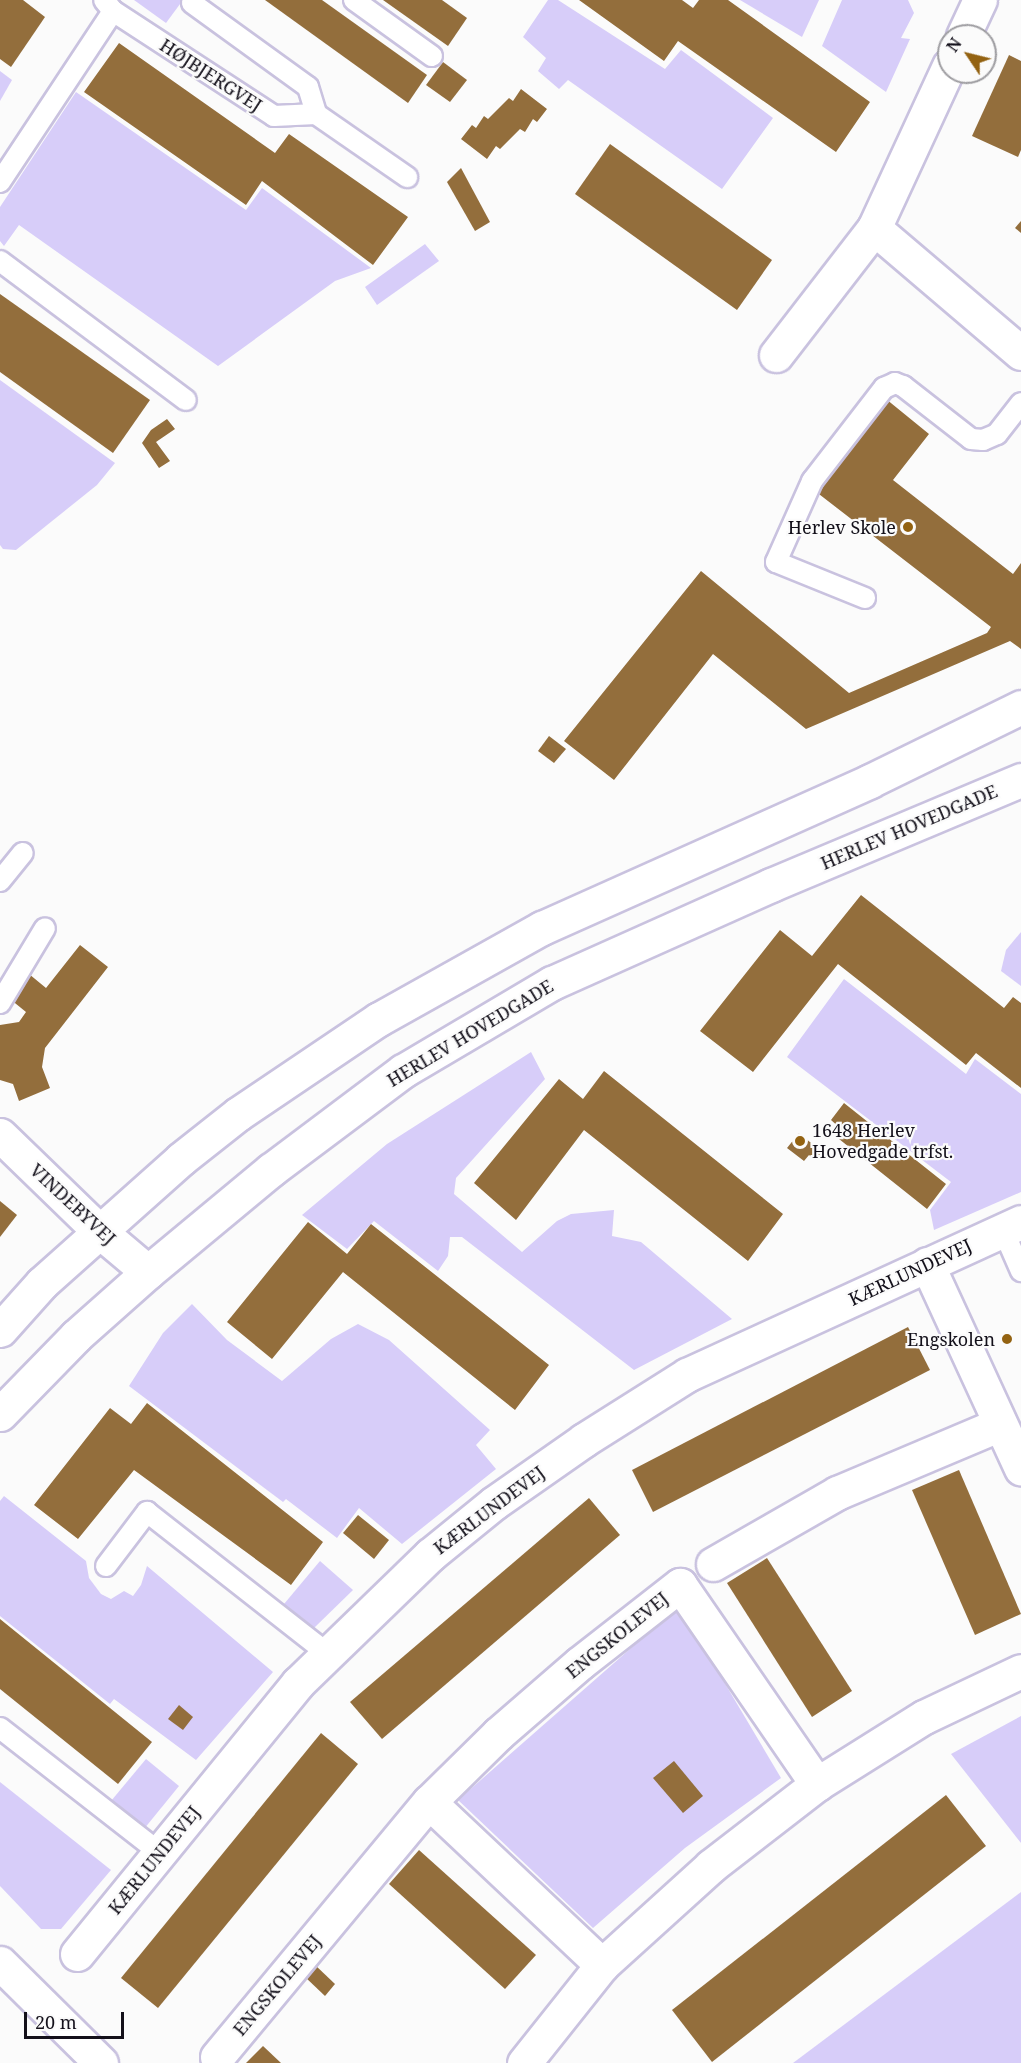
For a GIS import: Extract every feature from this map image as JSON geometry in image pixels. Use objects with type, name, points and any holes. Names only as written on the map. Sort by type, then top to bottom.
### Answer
[{"type":"street","points":[[969,24],[980,0]]},
{"type":"street","points":[[776,355],[874,228],[941,84]]},
{"type":"street","points":[[874,228],[1021,353]]},
{"type":"street","points":[[0,1330],[42,1283],[99,1230],[238,1114],[379,1019],[542,928],[870,781],[1021,707]]},
{"type":"street","name":"HERLEV HOVEDGADE","points":[[0,1414],[76,1336],[148,1272],[271,1170],[403,1071],[552,983],[771,885],[1021,780]]},
{"type":"street","name":"VINDEBYVEJ","points":[[0,1135],[99,1230],[148,1272]]},
{"type":"street","name":"KÆRLUNDEVEJ","points":[[77,1954],[298,1683],[430,1555],[494,1503],[584,1440],[687,1375],[1012,1226]]},
{"type":"street","points":[[927,1264],[1021,1468]]},
{"type":"street","points":[[712,1564],[837,1493],[1000,1424]]},
{"type":"street","name":"ENGSKOLEVEJ","points":[[217,2057],[429,1802],[498,1734],[580,1663],[680,1585],[817,1784]]},
{"type":"street","points":[[524,2063],[602,1965],[711,1866],[817,1784],[924,1717],[1021,1671]]},
{"type":"street","points":[[429,1802],[602,1965]]},
{"type":"street","points":[[0,1964],[101,2063]]},
{"type":"lane","points":[[354,0],[432,56]]},
{"type":"lane","points":[[192,3],[308,87],[316,114],[407,177]]},
{"type":"lane","name":"HØJBJERGVEJ","points":[[0,182],[109,6],[274,116],[316,114]]},
{"type":"lane","points":[[0,261],[186,400]]},
{"type":"lane","points":[[865,598],[776,562],[812,481],[884,388],[895,383],[903,386],[970,439],[983,440],[997,434],[1021,403]]},
{"type":"lane","points":[[0,881],[23,853]]},
{"type":"lane","points":[[0,1003],[45,928]]},
{"type":"lane","points":[[1012,1226],[1021,1271]]},
{"type":"lane","points":[[106,1566],[147,1512],[328,1654]]},
{"type":"lane","points":[[0,1728],[160,1853]]},
{"type":"shaded area","points":[[134,0],[183,0],[166,23]]},
{"type":"shaded area","points":[[548,0],[558,0],[665,69],[681,50],[773,118],[722,189],[568,80],[559,89],[538,71],[546,58],[523,37]]},
{"type":"shaded area","points":[[740,0],[819,0],[802,37]]},
{"type":"shaded area","points":[[842,0],[908,0],[914,13],[901,38],[910,39],[886,92],[822,46]]},
{"type":"shaded area","points":[[0,71],[12,80],[0,101]]},
{"type":"shaded area","points":[[76,92],[246,210],[262,188],[371,268],[335,281],[218,366],[19,225],[4,246],[0,241],[0,207]]},
{"type":"shaded area","points":[[425,244],[439,261],[377,305],[365,287]]},
{"type":"shaded area","points":[[0,380],[115,463],[97,485],[16,550],[3,549],[0,545]]},
{"type":"shaded area","points":[[1021,932],[1021,986],[1001,971],[1006,950]]},
{"type":"shaded area","points":[[844,979],[966,1074],[975,1059],[1021,1094],[1021,1192],[934,1230],[930,1210],[951,1182],[787,1057]]},
{"type":"shaded area","points":[[531,1052],[545,1079],[456,1178],[454,1194],[522,1252],[557,1221],[571,1214],[614,1210],[612,1236],[641,1242],[732,1319],[634,1370],[462,1237],[450,1237],[448,1256],[438,1271],[374,1221],[347,1249],[302,1215],[387,1144]]},
{"type":"shaded area","points":[[192,1304],[227,1340],[282,1381],[331,1339],[358,1324],[389,1340],[490,1430],[476,1445],[496,1469],[402,1544],[359,1508],[337,1538],[286,1499],[283,1502],[129,1386],[163,1333]]},
{"type":"shaded area","points":[[4,1496],[86,1561],[89,1578],[101,1594],[111,1599],[124,1591],[133,1596],[141,1585],[147,1566],[273,1672],[196,1760],[114,1699],[110,1704],[0,1616],[0,1501]]},
{"type":"shaded area","points":[[320,1561],[353,1590],[314,1628],[284,1604]]},
{"type":"shaded area","points":[[679,1606],[781,1778],[685,1848],[593,1928],[458,1800]]},
{"type":"shaded area","points":[[1021,1716],[1021,1843],[951,1754]]},
{"type":"shaded area","points":[[146,1759],[179,1786],[144,1829],[111,1801]]},
{"type":"shaded area","points":[[0,1782],[111,1870],[61,1929],[41,1929],[0,1886]]},
{"type":"shaded area","points":[[1021,1892],[1021,2063],[793,2063]]},
{"type":"building","points":[[0,0],[23,0],[45,17],[11,67],[0,59]]},
{"type":"building","points":[[265,0],[322,0],[427,75],[408,103]]},
{"type":"building","points":[[383,0],[442,0],[467,18],[448,46]]},
{"type":"building","points":[[579,0],[682,0],[693,8],[699,0],[728,0],[870,102],[836,152],[678,41],[664,61]]},
{"type":"building","points":[[119,43],[275,153],[289,134],[408,217],[373,265],[262,181],[246,205],[84,92]]},
{"type":"building","points":[[1009,55],[1021,61],[1021,150],[1018,157],[972,136]]},
{"type":"building","points":[[443,62],[467,80],[450,102],[426,85]]},
{"type":"building","points":[[521,89],[547,109],[537,122],[533,119],[525,132],[520,129],[500,149],[496,146],[487,159],[461,139],[472,125],[476,128],[484,116],[488,119],[509,98],[513,101]]},
{"type":"building","points":[[610,144],[772,260],[737,310],[575,194]]},
{"type":"building","points":[[461,168],[490,222],[475,231],[447,182]]},
{"type":"building","points":[[1021,221],[1021,233],[1015,228]]},
{"type":"building","points":[[0,294],[150,400],[113,453],[0,372]]},
{"type":"building","points":[[886,399],[929,434],[893,480],[1013,574],[1021,563],[1021,649],[1010,641],[806,729],[713,654],[614,780],[564,741],[701,571],[849,693],[987,633],[991,627],[815,491]]},
{"type":"building","points":[[167,419],[175,429],[156,442],[170,461],[159,468],[142,443],[151,430]]},
{"type":"building","points":[[549,736],[566,749],[554,763],[538,751]]},
{"type":"building","points":[[861,895],[1004,1008],[1013,997],[1021,1003],[1021,1088],[976,1053],[966,1065],[838,964],[753,1072],[700,1031],[780,930],[812,956]]},
{"type":"building","points":[[80,945],[108,967],[45,1048],[42,1067],[50,1088],[19,1101],[13,1084],[0,1080],[0,1025],[19,1022],[26,1012],[10,999],[29,974],[46,988]]},
{"type":"building","points":[[604,1071],[783,1214],[748,1261],[584,1130],[516,1220],[474,1183],[559,1079],[583,1099]]},
{"type":"building","points":[[844,1103],[946,1184],[927,1209],[834,1135],[840,1128],[831,1120]]},
{"type":"building","name":"1648 Herlev Hovedgade trfst.","points":[[799,1133],[822,1152],[816,1160],[809,1155],[804,1161],[787,1148]]},
{"type":"building","points":[[0,1201],[17,1215],[0,1237]]},
{"type":"building","points":[[308,1222],[347,1254],[371,1224],[549,1365],[515,1410],[343,1272],[272,1359],[227,1322]]},
{"type":"building","points":[[908,1327],[930,1370],[653,1512],[632,1470]]},
{"type":"building","points":[[147,1403],[323,1542],[291,1585],[134,1470],[78,1539],[34,1505],[110,1408],[131,1424]]},
{"type":"building","points":[[959,1470],[1021,1614],[975,1635],[912,1490]]},
{"type":"building","points":[[589,1498],[620,1535],[382,1739],[350,1702]]},
{"type":"building","points":[[358,1515],[389,1540],[374,1559],[343,1533]]},
{"type":"building","points":[[767,1558],[852,1691],[812,1717],[727,1583]]},
{"type":"building","points":[[0,1619],[152,1742],[118,1784],[0,1689]]},
{"type":"building","points":[[179,1705],[193,1717],[183,1730],[168,1719]]},
{"type":"building","points":[[321,1733],[358,1764],[158,2008],[121,1978]]},
{"type":"building","points":[[674,1761],[703,1796],[683,1813],[653,1778]]},
{"type":"building","points":[[946,1795],[986,1846],[712,2062],[672,2010]]},
{"type":"building","points":[[419,1850],[536,1955],[505,1989],[389,1884]]},
{"type":"building","points":[[314,1964],[335,1984],[325,1996],[304,1976]]},
{"type":"building","points":[[263,2046],[281,2063],[246,2063]]},
{"type":"place","name":"Herlev Skole","points":[[908,527]]},
{"type":"place","name":"1648 Herlev Hovedgade trfst.","points":[[800,1141]]},
{"type":"place","name":"Engskolen","points":[[1007,1339]]}]
